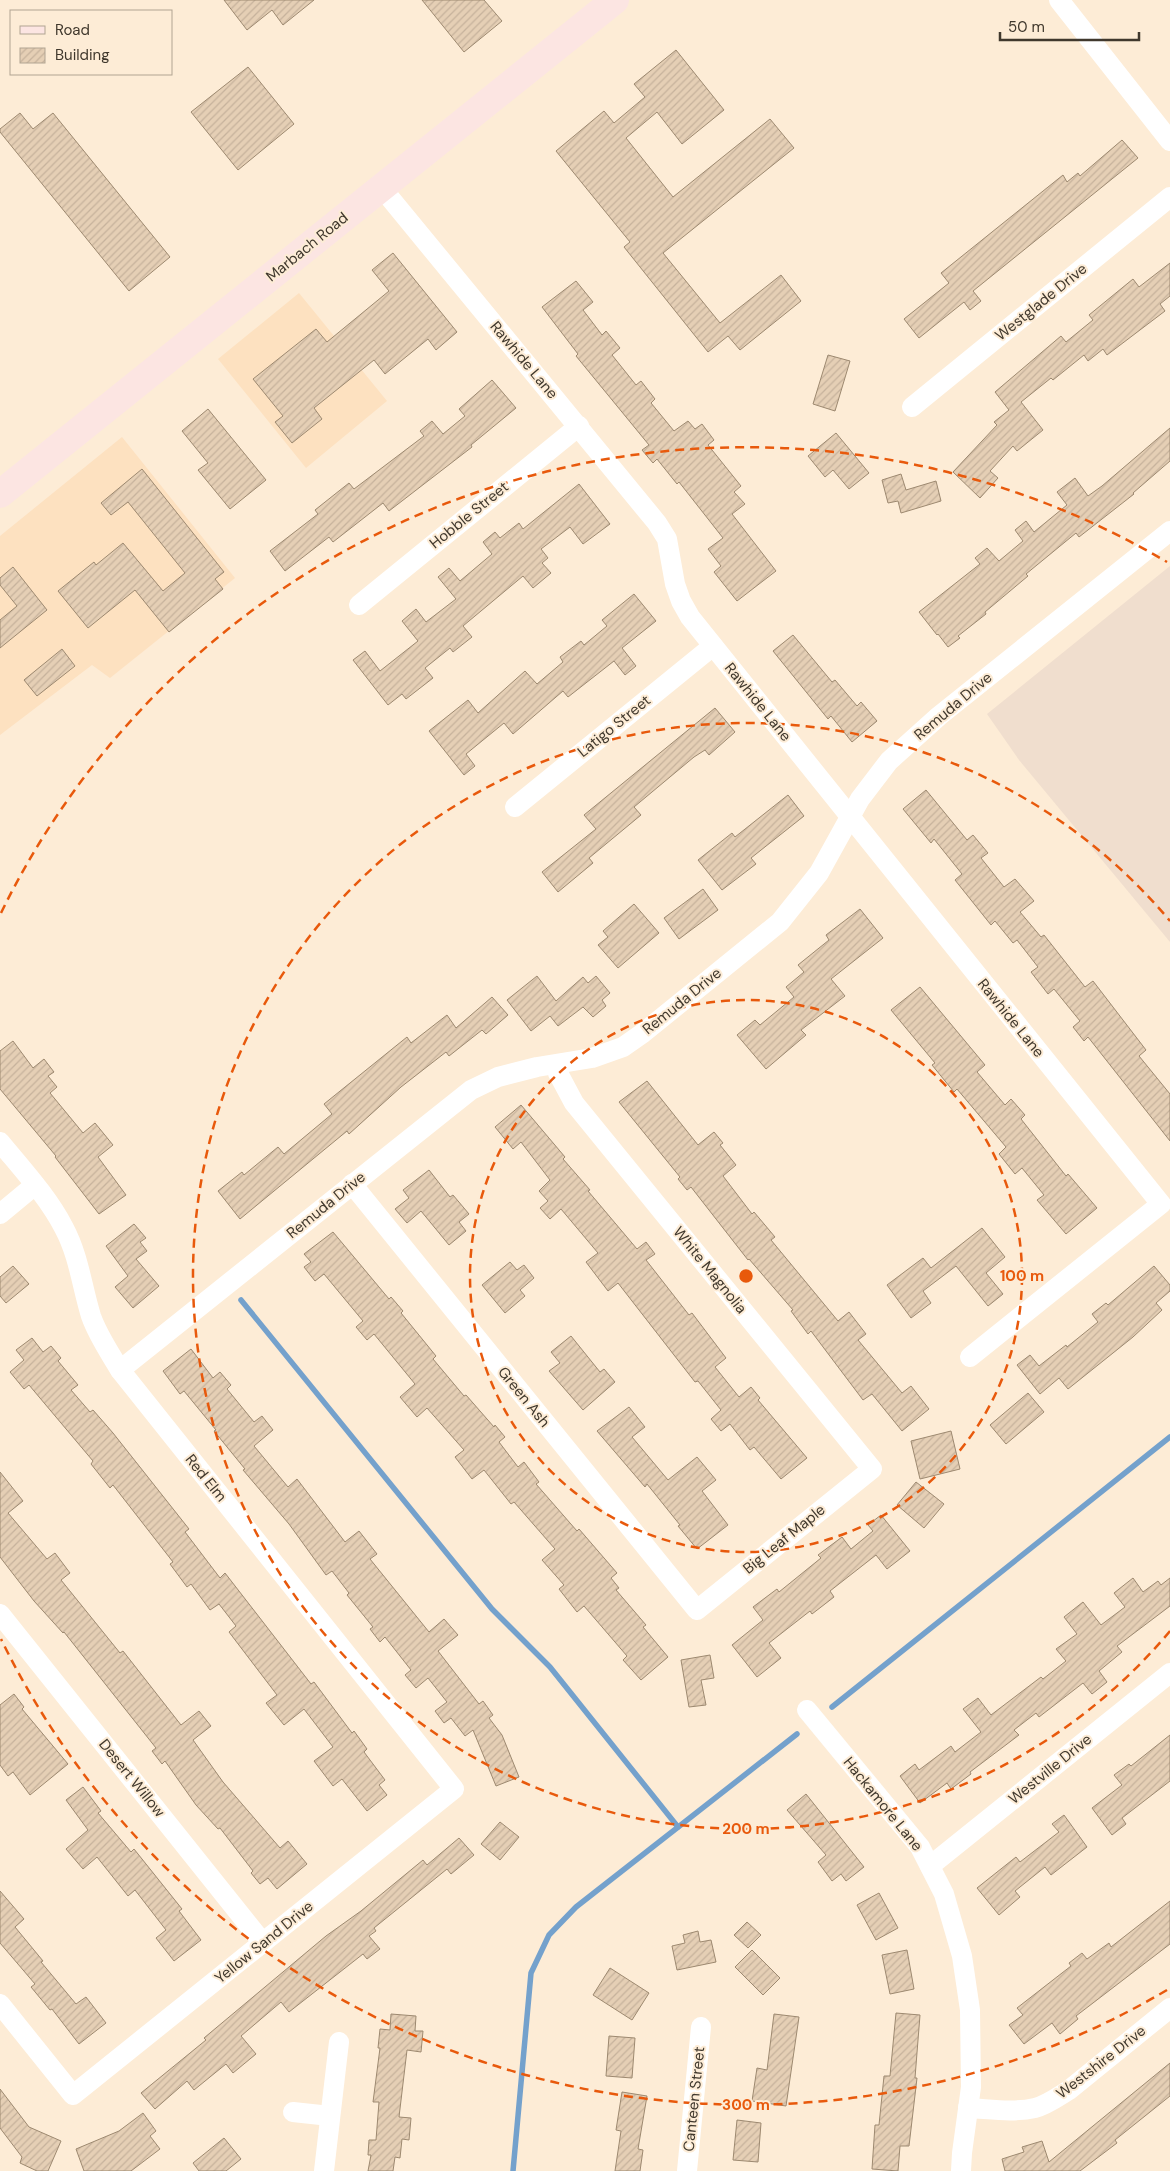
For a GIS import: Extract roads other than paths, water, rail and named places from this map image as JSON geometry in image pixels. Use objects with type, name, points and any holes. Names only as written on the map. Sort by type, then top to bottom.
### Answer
[{"type":"main road","name":"Marbach Road","points":[[0,494],[615,0]]},
{"type":"street","points":[[1059,0],[1170,141]]},
{"type":"street","name":"Rawhide Lane","points":[[382,187],[657,523],[667,539],[672,571],[681,601],[690,617],[1161,1204],[970,1357]]},
{"type":"street","name":"Westglade Drive","points":[[912,407],[1170,197]]},
{"type":"street","name":"Hobble Street","points":[[359,605],[579,426]]},
{"type":"street","name":"Remuda Drive","points":[[120,1370],[471,1090],[498,1077],[537,1067],[592,1058],[623,1047],[644,1032],[780,922],[819,873],[851,818],[860,798],[888,761],[939,716],[1170,531]]},
{"type":"street","name":"Latigo Street","points":[[515,807],[714,646]]},
{"type":"street","name":"White Magnolia","points":[[556,1065],[558,1074],[574,1103],[872,1469]]},
{"type":"street","name":"Red Elm","points":[[0,1142],[48,1201],[65,1229],[76,1256],[92,1317],[102,1340],[120,1370],[454,1789]]},
{"type":"street","name":"Green Ash","points":[[352,1184],[697,1610]]},
{"type":"street","points":[[0,1214],[35,1186]]},
{"type":"street","name":"Big Leaf Maple","points":[[697,1610],[872,1469]]},
{"type":"street","name":"Desert Willow","points":[[0,1614],[263,1943]]},
{"type":"street","name":"Westville Drive","points":[[930,1866],[1170,1672]]},
{"type":"street","name":"Hackamore Lane","points":[[807,1710],[920,1847],[944,1894],[962,1956],[970,2010],[971,2086],[961,2171]]},
{"type":"street","name":"Yellow Sand Drive","points":[[0,2004],[73,2095],[454,1789]]},
{"type":"street","name":"Westshire Drive","points":[[968,2108],[1013,2111],[1036,2108],[1045,2104],[1069,2090],[1170,2008]]},
{"type":"street","name":"Canteen Street","points":[[687,2171],[701,2027]]},
{"type":"street","points":[[324,2171],[339,2042]]},
{"type":"street","points":[[294,2112],[330,2116]]},
{"type":"waterway","points":[[241,1300],[492,1609],[550,1667],[678,1827]]},
{"type":"waterway","points":[[832,1707],[1170,1437]]},
{"type":"waterway","points":[[513,2171],[531,1973],[549,1935],[576,1907],[797,1734]]}]
